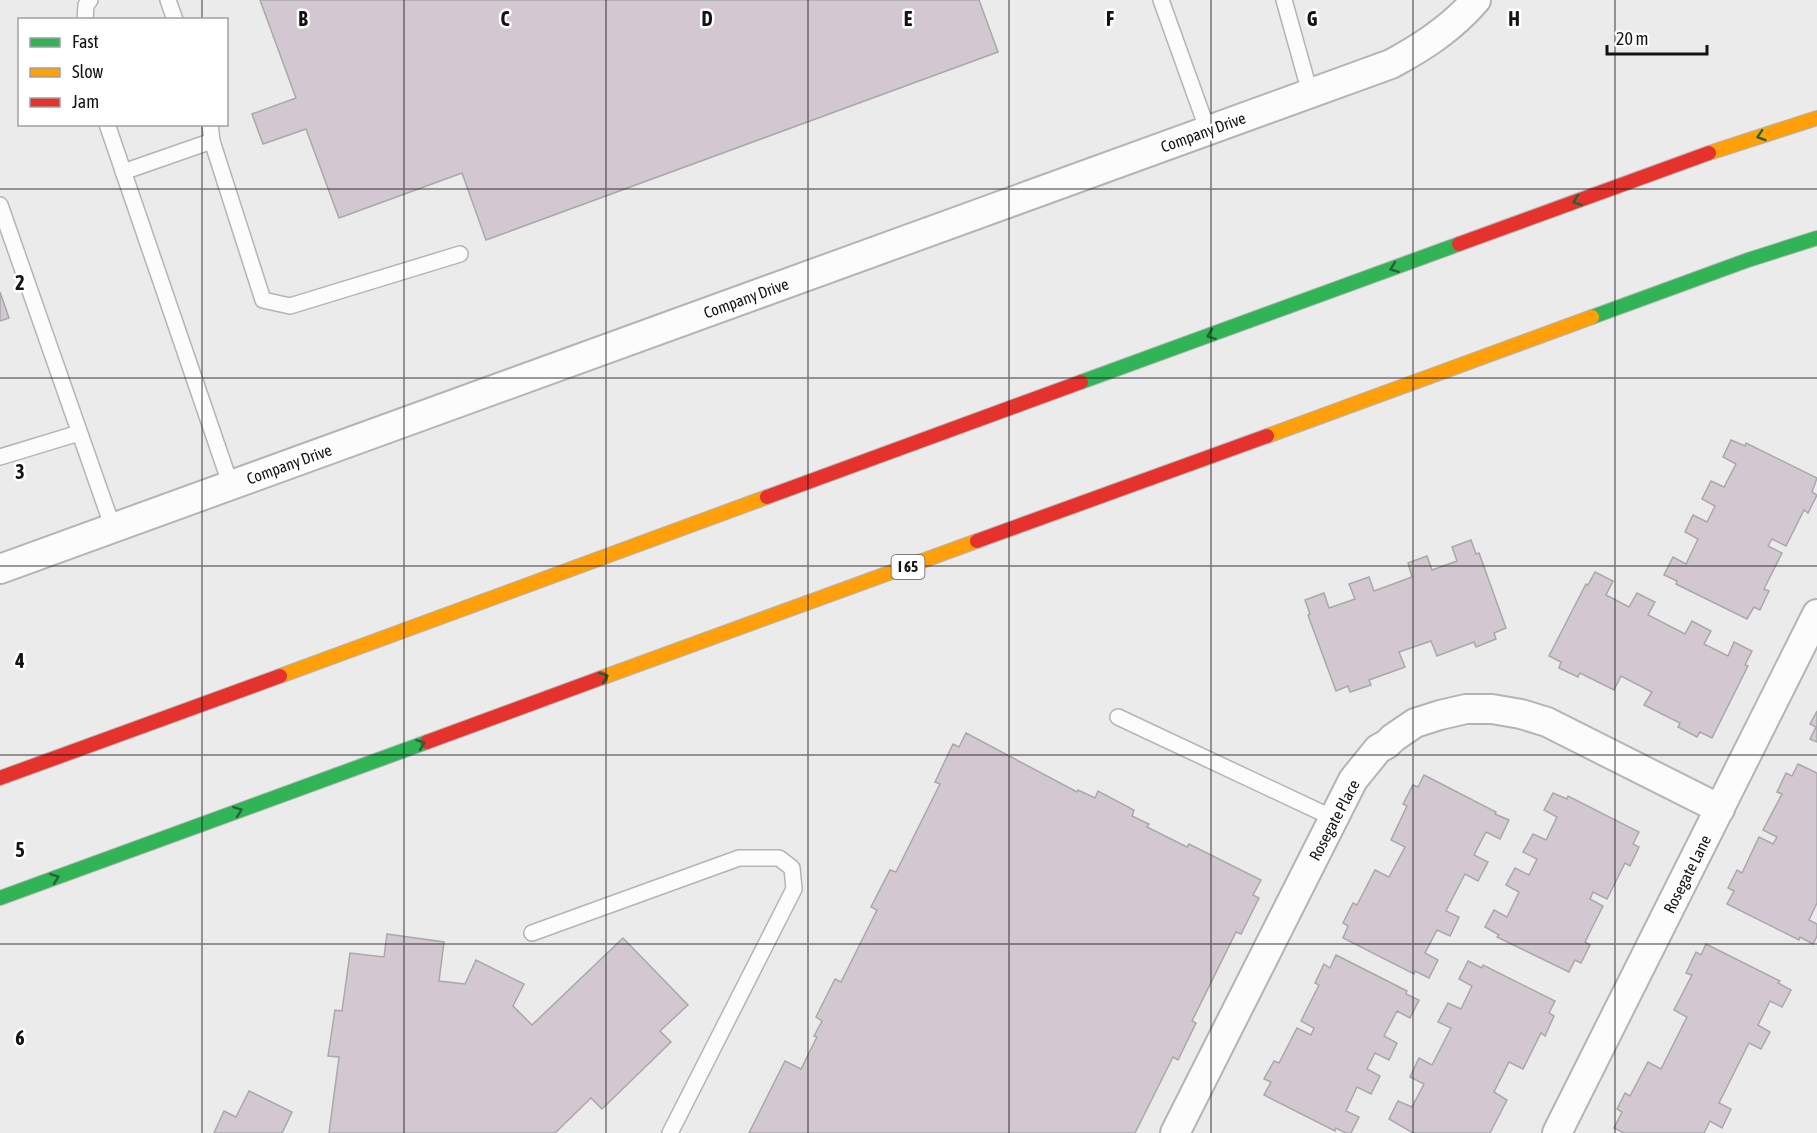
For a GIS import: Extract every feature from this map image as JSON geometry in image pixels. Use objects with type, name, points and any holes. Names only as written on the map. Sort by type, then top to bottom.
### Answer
[{"type":"highway","points":[[0,778],[1702,155],[1817,118]]},
{"type":"highway","name":"I 65","points":[[0,898],[1714,272],[1817,238]]},
{"type":"street","name":"Company Drive","points":[[0,569],[1391,64],[1453,25],[1476,0]]},
{"type":"street","name":"Rosegate Lane","points":[[1557,1133],[1817,614]]},
{"type":"street","name":"Rosegate Place","points":[[1175,1133],[1353,780],[1378,749],[1415,723],[1457,710],[1500,710],[1521,714],[1547,722],[1720,809]]},
{"type":"lane","points":[[85,18],[86,5],[90,0]]},
{"type":"lane","points":[[168,0],[174,18]]},
{"type":"lane","points":[[1161,0],[1208,131]]},
{"type":"lane","points":[[1284,0],[1310,93]]},
{"type":"lane","points":[[108,126],[231,486]]},
{"type":"lane","points":[[210,126],[212,141],[263,300],[290,306],[460,254]]},
{"type":"lane","points":[[123,172],[212,141]]},
{"type":"lane","points":[[0,205],[113,528]]},
{"type":"lane","points":[[0,457],[79,432]]},
{"type":"lane","points":[[1118,717],[1333,818]]},
{"type":"lane","points":[[532,933],[739,858],[779,858],[792,868],[794,889],[670,1133]]},
{"type":"building","points":[[260,0],[979,0],[998,52],[486,240],[462,173],[339,218],[306,129],[263,144],[252,114],[296,98]]},
{"type":"building","points":[[0,292],[9,318],[0,321]]},
{"type":"building","points":[[1731,440],[1745,446],[1746,443],[1817,478],[1812,492],[1817,495],[1808,513],[1804,510],[1786,546],[1772,539],[1768,546],[1782,553],[1764,589],[1769,591],[1760,610],[1754,607],[1747,619],[1676,584],[1677,581],[1664,575],[1673,557],[1686,564],[1698,539],[1685,532],[1693,515],[1707,522],[1715,506],[1702,499],[1711,481],[1724,487],[1736,464],[1723,457]]},
{"type":"building","points":[[1471,540],[1476,554],[1479,553],[1506,628],[1494,633],[1496,639],[1476,647],[1474,642],[1437,656],[1431,641],[1399,652],[1405,667],[1369,680],[1371,685],[1350,692],[1348,686],[1336,691],[1308,615],[1310,614],[1305,600],[1324,593],[1329,608],[1355,599],[1349,584],[1369,577],[1374,591],[1412,577],[1408,563],[1427,556],[1432,570],[1457,561],[1452,547]]},
{"type":"building","points":[[1595,572],[1613,581],[1606,595],[1629,607],[1637,593],[1655,602],[1648,615],[1685,634],[1692,621],[1711,631],[1704,644],[1728,656],[1734,642],[1752,651],[1745,665],[1748,666],[1712,738],[1700,732],[1697,737],[1678,727],[1680,723],[1644,705],[1652,692],[1621,676],[1614,690],[1580,673],[1578,677],[1559,668],[1561,662],[1549,656],[1586,584],[1588,585]]},
{"type":"building","points":[[1817,711],[1817,742],[1810,739],[1816,727],[1810,724]]},
{"type":"building","points":[[966,733],[1077,792],[1078,790],[1095,798],[1098,791],[1134,810],[1132,816],[1149,824],[1147,827],[1187,847],[1189,844],[1261,880],[1253,895],[1259,898],[1241,934],[1236,932],[1192,1021],[1196,1023],[1178,1060],[1173,1057],[1135,1133],[749,1133],[785,1061],[801,1069],[817,1037],[814,1036],[822,1021],[816,1017],[835,979],[841,982],[877,910],[871,907],[890,870],[896,872],[940,784],[935,782],[953,744],[959,747]]},
{"type":"building","points":[[1798,764],[1817,773],[1817,903],[1809,920],[1817,924],[1817,936],[1813,944],[1800,937],[1799,940],[1727,904],[1734,891],[1728,888],[1737,870],[1742,873],[1759,837],[1773,844],[1777,837],[1763,830],[1782,794],[1777,792],[1786,773],[1792,776]]},
{"type":"building","points":[[1424,775],[1509,820],[1500,839],[1486,832],[1474,855],[1488,862],[1478,881],[1465,874],[1446,911],[1459,917],[1450,936],[1437,930],[1425,953],[1438,960],[1429,978],[1415,971],[1414,974],[1343,938],[1348,926],[1343,923],[1353,903],[1357,905],[1375,870],[1389,877],[1405,847],[1391,840],[1407,806],[1403,804],[1413,785],[1418,787]]},
{"type":"building","points":[[1553,793],[1567,799],[1568,796],[1639,832],[1633,844],[1639,847],[1630,866],[1625,863],[1607,899],[1593,892],[1590,899],[1603,906],[1585,942],[1590,945],[1581,963],[1575,960],[1569,972],[1497,937],[1499,935],[1485,927],[1494,910],[1507,917],[1519,892],[1506,885],[1515,868],[1529,875],[1537,859],[1523,852],[1533,834],[1546,840],[1557,817],[1544,810]]},
{"type":"building","points":[[387,934],[444,942],[439,981],[465,984],[476,960],[524,984],[513,1006],[532,1025],[623,938],[688,1005],[660,1031],[671,1042],[602,1109],[591,1098],[555,1133],[329,1133],[339,1057],[328,1056],[335,1010],[342,1011],[350,953],[384,957]]},
{"type":"building","points":[[1706,944],[1780,981],[1778,983],[1791,990],[1782,1007],[1770,1001],[1758,1025],[1770,1032],[1761,1049],[1749,1043],[1719,1103],[1731,1109],[1722,1128],[1710,1121],[1704,1133],[1624,1133],[1614,1128],[1622,1112],[1617,1109],[1625,1093],[1630,1096],[1648,1062],[1661,1069],[1687,1017],[1674,1010],[1692,975],[1686,973],[1696,952],[1701,955]]},
{"type":"building","points":[[1336,955],[1407,991],[1406,994],[1419,1000],[1410,1018],[1397,1011],[1384,1036],[1397,1043],[1389,1060],[1375,1053],[1367,1069],[1380,1076],[1371,1094],[1357,1087],[1346,1111],[1359,1117],[1351,1133],[1336,1128],[1335,1131],[1264,1095],[1271,1082],[1264,1079],[1274,1061],[1279,1063],[1297,1028],[1311,1035],[1314,1028],[1301,1021],[1319,985],[1315,983],[1324,964],[1330,968]]},
{"type":"building","points":[[1468,961],[1482,968],[1483,965],[1555,1001],[1549,1013],[1554,1016],[1545,1036],[1541,1033],[1523,1069],[1509,1062],[1494,1092],[1507,1100],[1490,1133],[1413,1133],[1389,1119],[1398,1101],[1412,1107],[1424,1084],[1410,1077],[1419,1058],[1432,1065],[1451,1028],[1438,1022],[1448,1003],[1461,1009],[1472,986],[1459,979]]},
{"type":"building","points":[[249,1091],[292,1112],[282,1133],[214,1133],[224,1111],[236,1117]]},
{"type":"traffic: fast","points":[[1592,317],[1748,260],[1817,238]]},
{"type":"traffic: fast","points":[[1081,382],[1459,244]]},
{"type":"traffic: fast","points":[[0,898],[427,742]]},
{"type":"traffic: slow","points":[[1709,153],[1817,118]]},
{"type":"traffic: slow","points":[[1267,436],[1592,317]]},
{"type":"traffic: slow","points":[[280,676],[767,497]]},
{"type":"traffic: slow","points":[[601,678],[977,541]]},
{"type":"traffic: jam","points":[[1459,244],[1709,153]]},
{"type":"traffic: jam","points":[[767,497],[1081,382]]},
{"type":"traffic: jam","points":[[977,541],[1267,436]]},
{"type":"traffic: jam","points":[[0,778],[280,676]]},
{"type":"traffic: jam","points":[[427,742],[601,678]]}]
